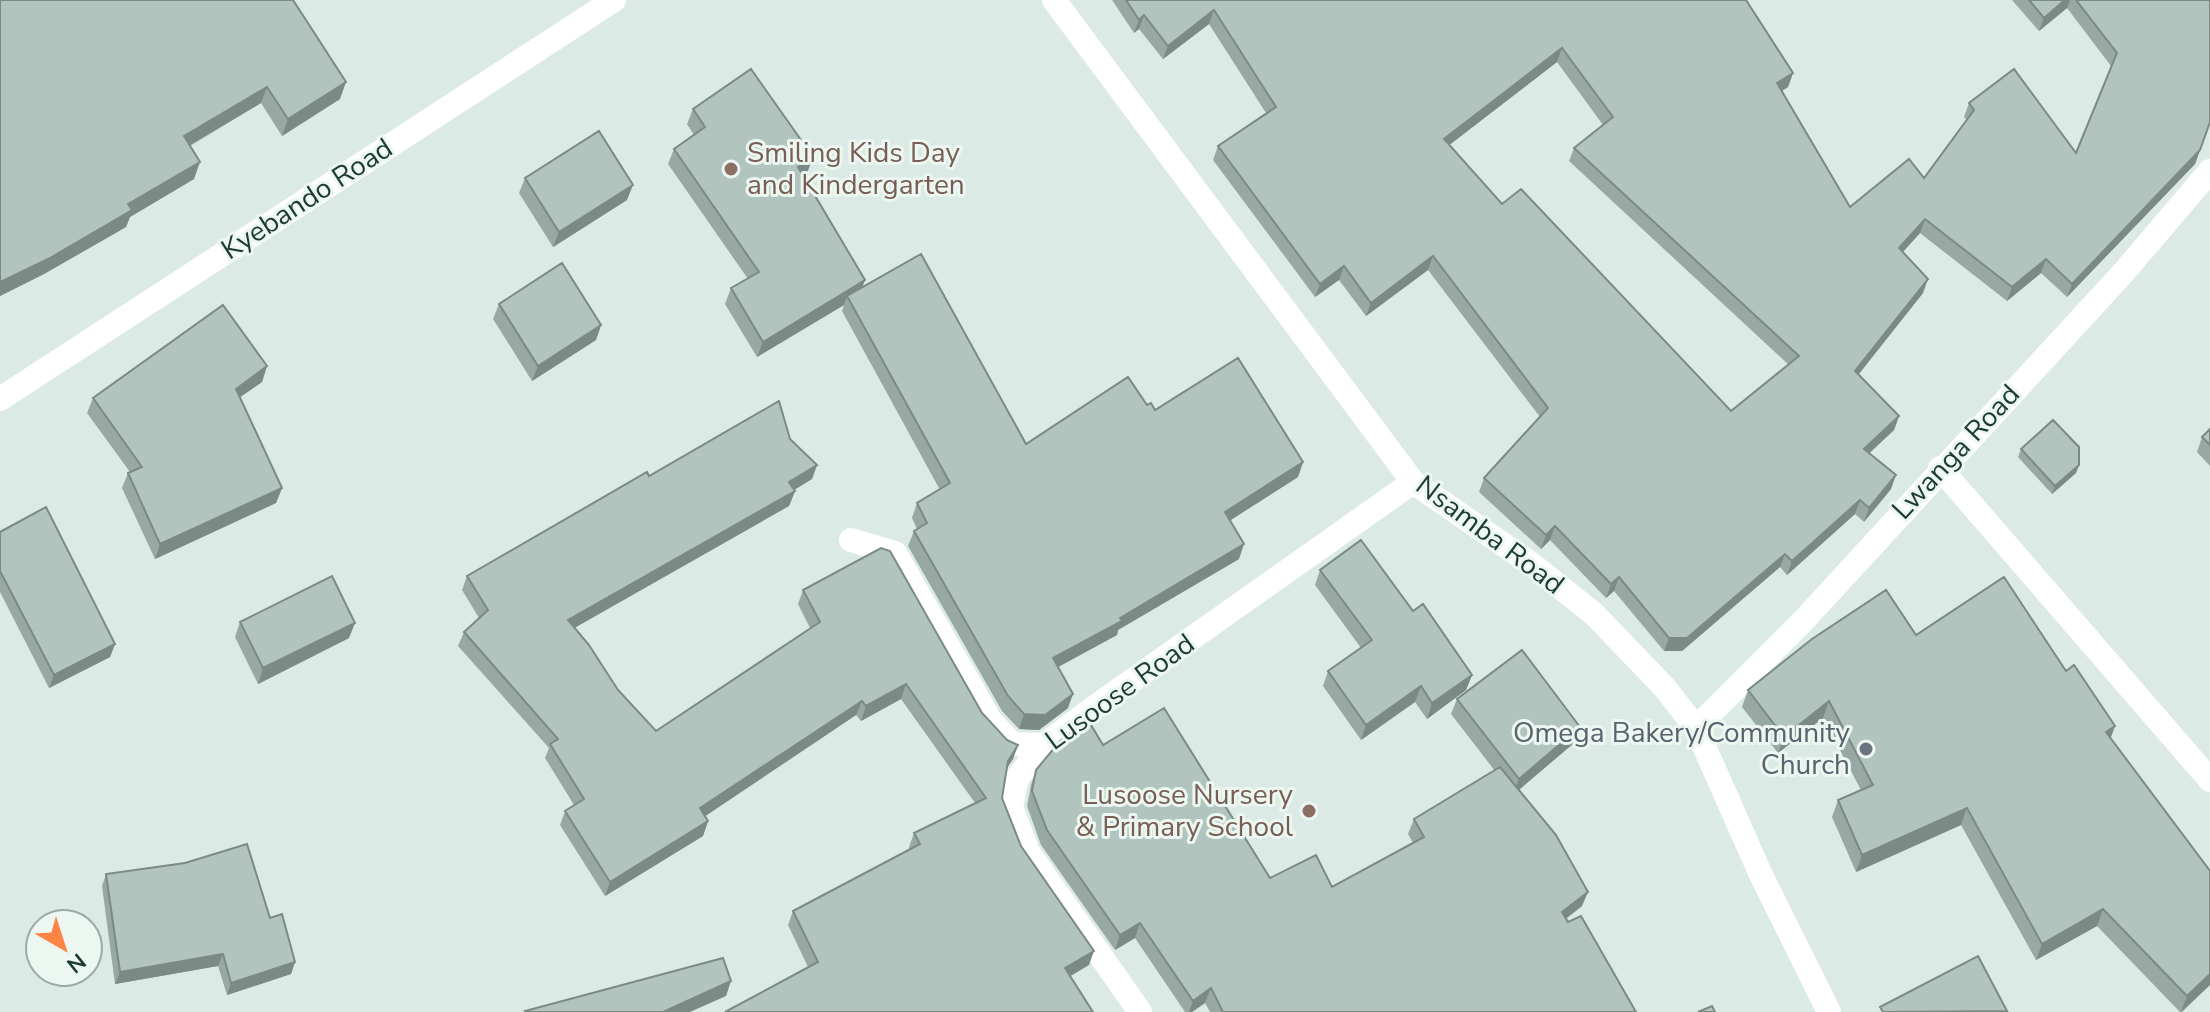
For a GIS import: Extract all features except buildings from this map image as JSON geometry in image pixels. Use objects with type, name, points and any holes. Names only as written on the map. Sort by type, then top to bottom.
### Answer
[{"type":"street","name":"Kyebando Road","points":[[0,399],[614,0]]},
{"type":"street","name":"Nsamba Road","points":[[1054,0],[1413,482],[1530,563],[1594,614],[1665,688],[1696,728],[1761,875],[1829,1012]]},
{"type":"street","name":"Lwanga Road","points":[[1696,728],[1804,620],[1940,468],[2123,273],[2210,171]]},
{"type":"street","points":[[1940,468],[2210,780]]},
{"type":"street","name":"Lusoose Road","points":[[1140,1012],[1028,852],[1011,807],[1017,778],[1044,745],[1413,482]]},
{"type":"street","points":[[851,540],[895,553],[990,720],[1012,744],[1044,745]]},
{"type":"place","name":"Smiling Kids Day and Kindergarten","points":[[731,169]]},
{"type":"place","name":"Omega Bakery/Community Church","points":[[1866,749]]},
{"type":"place","name":"Lusoose Nursery & Primary School","points":[[1309,811]]}]
